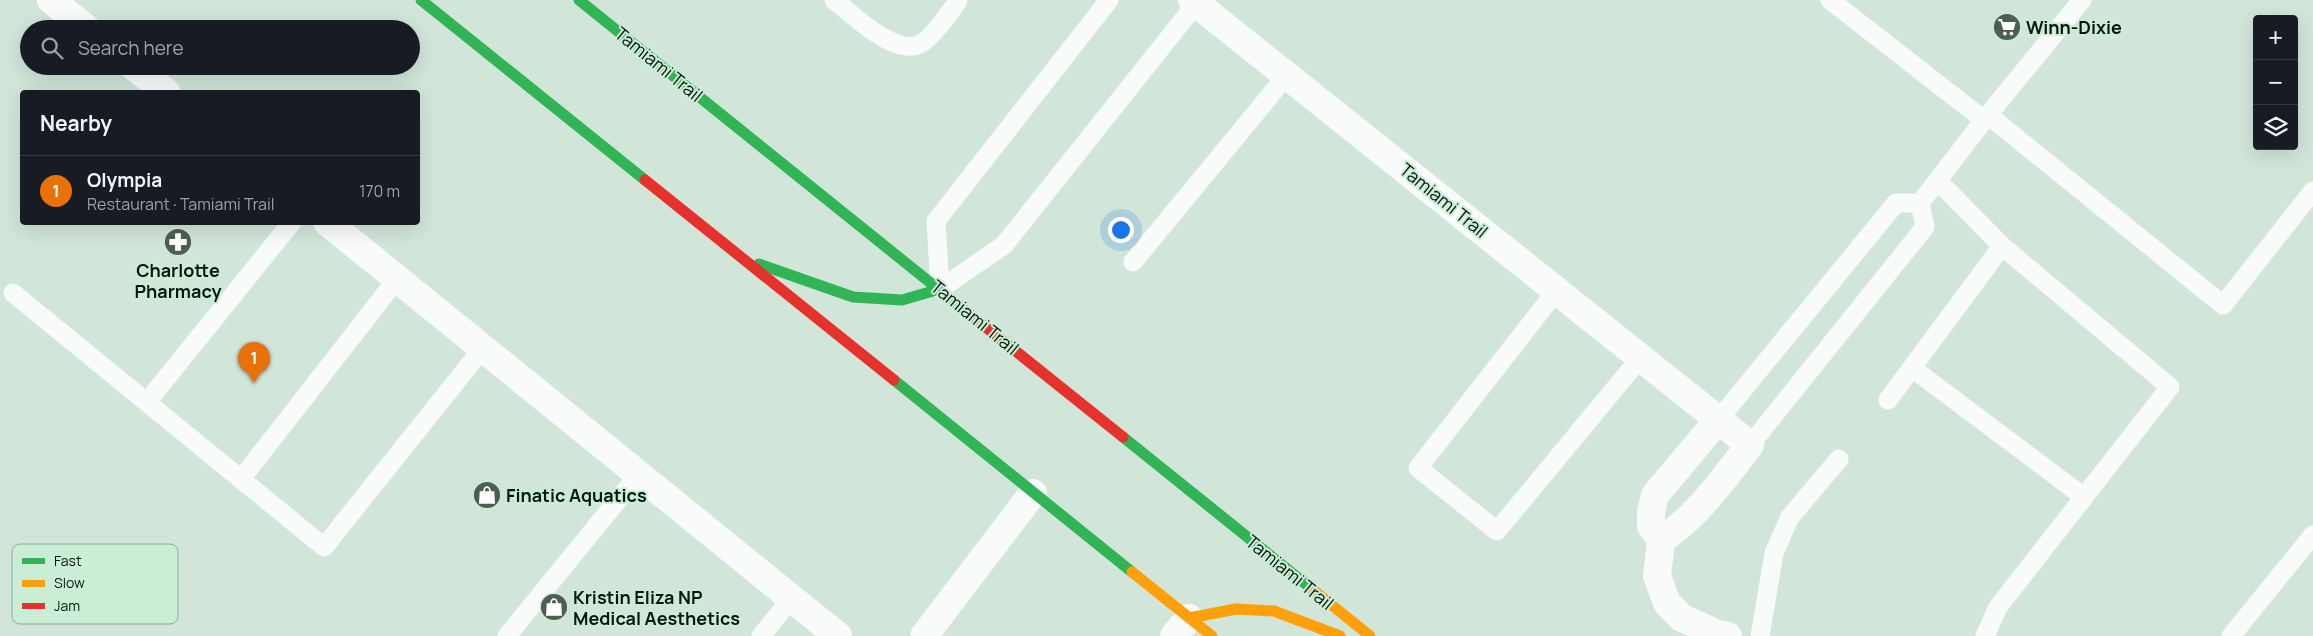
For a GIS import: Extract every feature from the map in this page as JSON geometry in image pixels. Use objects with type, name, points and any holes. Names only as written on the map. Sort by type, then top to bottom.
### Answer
[{"type":"main road","points":[[421,0],[1033,493],[1181,627],[1212,636]]},
{"type":"main road","name":"Tamiami Trail","points":[[579,0],[1370,636]]},
{"type":"main road","points":[[739,256],[853,297],[902,300],[940,289]]},
{"type":"main road","points":[[1181,627],[1236,609],[1274,611],[1340,636]]},
{"type":"street","points":[[51,0],[76,20]]},
{"type":"street","name":"Tamiami Trail","points":[[1196,1],[1750,445]]},
{"type":"street","points":[[144,75],[163,90]]},
{"type":"street","points":[[331,225],[838,636]]},
{"type":"street","points":[[1719,419],[1655,495],[1651,512],[1651,526],[1661,540],[1657,576],[1666,603],[1682,618],[1716,633],[1728,636]]},
{"type":"street","points":[[1661,540],[1682,527],[1698,510],[1750,445]]},
{"type":"street","points":[[924,636],[1033,493]]},
{"type":"lane","points":[[834,0],[872,29],[900,47],[920,44],[948,15],[958,0]]},
{"type":"lane","points":[[940,289],[936,221],[1109,0]]},
{"type":"lane","points":[[1830,0],[1986,117],[2224,305],[2313,191]]},
{"type":"lane","points":[[1920,203],[1986,117],[2082,0]]},
{"type":"lane","points":[[940,289],[1004,245],[1196,1]]},
{"type":"lane","points":[[1133,262],[1287,75]]},
{"type":"lane","points":[[1938,181],[2002,246],[2170,386],[1998,607],[1985,636]]},
{"type":"lane","points":[[1719,419],[1896,203],[1920,203]]},
{"type":"lane","points":[[1750,445],[1925,227],[1920,203]]},
{"type":"lane","points":[[147,402],[290,225]]},
{"type":"lane","points":[[1888,400],[2002,246]]},
{"type":"lane","points":[[241,479],[397,279]]},
{"type":"lane","points":[[1557,290],[1418,468],[1497,531],[1641,357]]},
{"type":"lane","points":[[13,293],[324,547],[483,348]]},
{"type":"lane","points":[[1912,368],[2084,497]]},
{"type":"lane","points":[[1760,636],[1774,553],[1790,517],[1840,458]]},
{"type":"lane","points":[[507,636],[639,474]]},
{"type":"lane","points":[[2231,636],[2313,536]]},
{"type":"lane","points":[[761,636],[791,598]]},
{"type":"traffic: fast","points":[[421,0],[645,180]]},
{"type":"traffic: fast","points":[[579,0],[968,313]]},
{"type":"traffic: fast","points":[[759,264],[853,297],[902,300],[940,289]]},
{"type":"traffic: fast","points":[[894,380],[1132,572]]},
{"type":"traffic: fast","points":[[1123,437],[1312,589]]},
{"type":"traffic: slow","points":[[1132,572],[1212,636]]},
{"type":"traffic: slow","points":[[1312,589],[1370,636]]},
{"type":"traffic: slow","points":[[1189,618],[1236,609],[1274,611],[1340,636]]},
{"type":"traffic: jam","points":[[645,180],[894,380]]},
{"type":"traffic: jam","points":[[968,313],[1123,437]]},
{"type":"place","name":"Winn-Dixie","points":[[2007,27]]},
{"type":"place","name":"Charlotte Pharmacy","points":[[178,242]]},
{"type":"place","name":"Olympia","points":[[254,383]]},
{"type":"place","name":"Finatic Aquatics","points":[[487,495]]},
{"type":"place","name":"Kristin Eliza NP Medical Aesthetics","points":[[554,607]]}]
